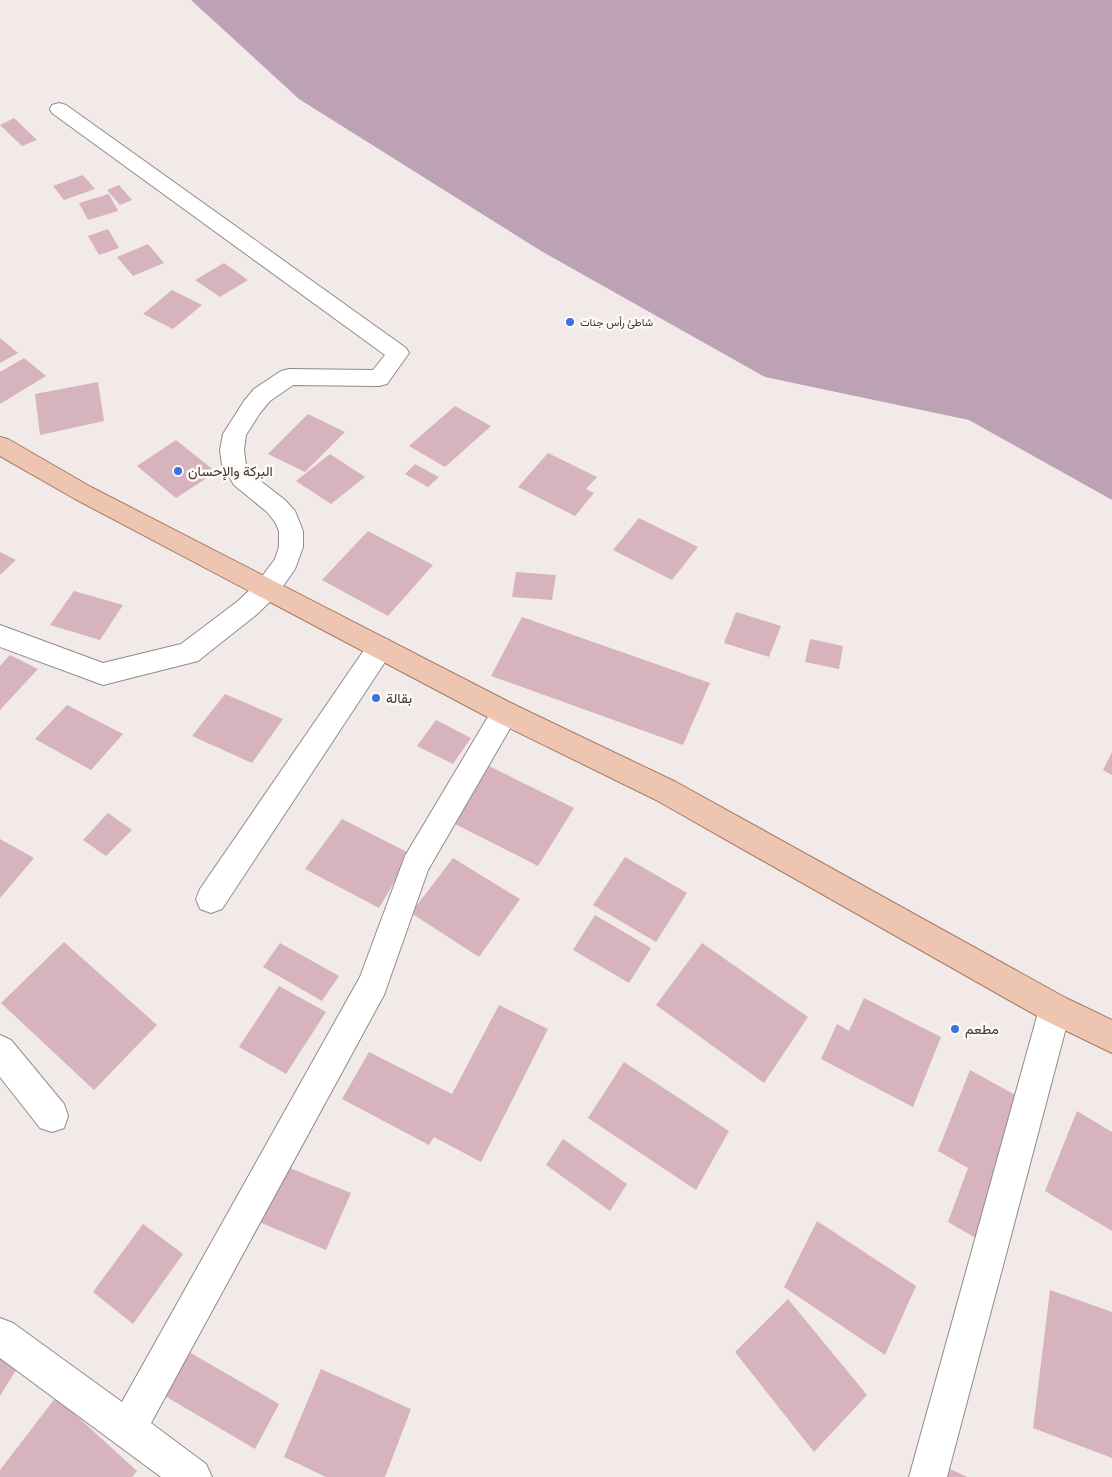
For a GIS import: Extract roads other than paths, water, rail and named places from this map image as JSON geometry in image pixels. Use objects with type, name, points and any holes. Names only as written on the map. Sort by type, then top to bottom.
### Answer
[{"type":"main road","points":[[0,445],[83,492],[505,713],[666,791],[1056,1009],[1112,1036]]},
{"type":"street","points":[[0,636],[102,674],[189,653],[267,589],[286,562],[292,547],[291,531],[286,518],[276,506],[242,479],[234,465],[232,450],[235,434],[252,407],[262,395],[289,377],[379,378],[398,353],[59,109]]},
{"type":"street","points":[[211,899],[380,648]]},
{"type":"street","points":[[127,1429],[373,984],[414,865],[505,713]]},
{"type":"street","points":[[928,1477],[1056,1009]]},
{"type":"street","points":[[0,1051],[52,1116]]},
{"type":"street","points":[[0,1336],[193,1477]]},
{"type":"place","name":"شاطئ رأس جنات","points":[[570,322]]},
{"type":"place","name":"البركة والإحسان","points":[[178,471]]},
{"type":"place","name":"بقالة","points":[[376,698]]},
{"type":"place","name":"مطعم","points":[[955,1029]]}]
